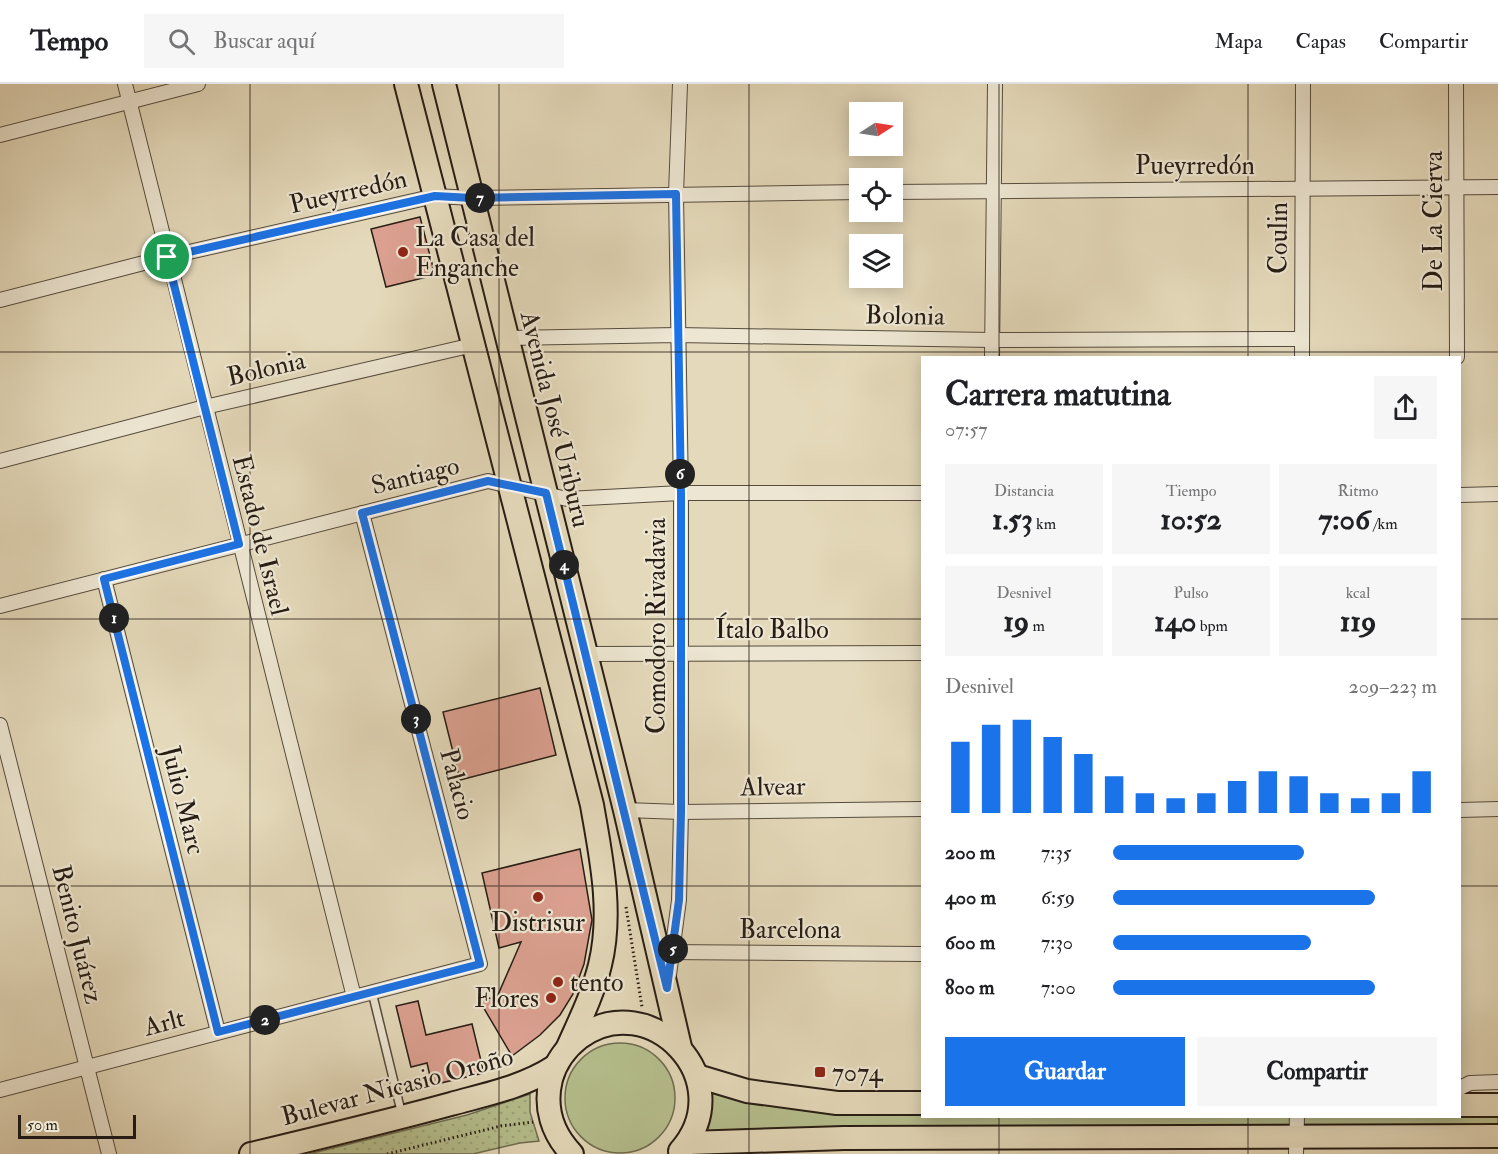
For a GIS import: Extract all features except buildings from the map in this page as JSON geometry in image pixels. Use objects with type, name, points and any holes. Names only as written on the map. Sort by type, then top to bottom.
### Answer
[{"type":"main road","points":[[406,84],[592,805],[604,882],[606,919],[601,963],[591,995],[568,1047],[554,1067],[548,1093],[550,1119],[561,1142],[572,1154]]},
{"type":"main road","name":"Avenida José Uriburu","points":[[444,84],[625,810],[665,952],[667,988],[681,1047]]},
{"type":"main road","points":[[568,1047],[590,1030],[617,1023],[645,1025],[681,1047],[697,1076],[700,1091],[694,1143],[782,1139],[925,1142],[1297,1136],[1498,1136]]},
{"type":"main road","name":"Bulevar Nicasio Oroño","points":[[251,1154],[403,1117],[509,1088],[537,1078],[554,1067]]},
{"type":"main road","points":[[697,1076],[747,1091],[837,1103],[921,1103]]},
{"type":"main road","points":[[1461,1105],[1498,1105]]},
{"type":"main road","points":[[756,1154],[782,1139]]},
{"type":"street","name":"Estado de Israel","points":[[125,84],[354,997]]},
{"type":"street","points":[[0,135],[198,84]]},
{"type":"street","name":"Comodoro Rivadavia","points":[[665,952],[679,900],[681,812],[681,494],[676,194],[680,84]]},
{"type":"street","points":[[993,356],[995,84]]},
{"type":"street","name":"Coulin","points":[[1302,356],[1303,84]]},
{"type":"street","name":"De La Cierva","points":[[1456,84],[1457,356]]},
{"type":"street","name":"Pueyrredón","points":[[903,192],[1498,187]]},
{"type":"street","name":"Pueyrredón","points":[[0,300],[167,257],[435,196],[472,198],[849,192]]},
{"type":"street","name":"Bolonia","points":[[507,338],[677,335],[992,340],[1302,339]]},
{"type":"street","name":"Bolonia","points":[[0,461],[205,407],[473,345]]},
{"type":"street","name":"Santiago","points":[[0,606],[488,481],[567,499],[681,494],[921,493]]},
{"type":"street","points":[[1461,495],[1498,494]]},
{"type":"street","name":"Palacio","points":[[362,513],[480,964]]},
{"type":"street","name":"Julio Marc","points":[[104,579],[218,1032]]},
{"type":"street","name":"Ítalo Balbo","points":[[586,654],[921,653]]},
{"type":"street","name":"Benito Juárez","points":[[0,725],[109,1154]]},
{"type":"street","name":"Alvear","points":[[625,810],[681,812],[921,809]]},
{"type":"street","points":[[1461,810],[1498,809]]},
{"type":"street","name":"Barcelona","points":[[665,952],[921,954]]},
{"type":"street","name":"Arlt","points":[[0,1090],[480,964]]},
{"type":"street","points":[[1461,1088],[1470,1083],[1498,1082]]},
{"type":"lane","points":[[372,992],[403,1117]]},
{"type":"path","points":[[387,1154],[501,1126],[550,1119]]},
{"type":"green space","points":[[620,1043],[641,1047],[659,1059],[671,1077],[675,1098],[671,1119],[659,1137],[641,1149],[620,1153],[599,1149],[581,1137],[569,1119],[565,1098],[569,1077],[581,1059],[599,1047]]},
{"type":"green space","points":[[700,1091],[921,1103],[921,1118],[1461,1118],[1461,1116],[1498,1105],[1498,1136],[702,1142]]},
{"type":"green space","points":[[530,1094],[530,1112],[539,1141],[473,1154],[309,1154],[467,1115]]},
{"type":"place","name":"La Casa del Enganche","points":[[403,252]]},
{"type":"place","name":"Distrisur","points":[[538,897]]},
{"type":"place","name":"tento","points":[[558,982]]},
{"type":"place","name":"Flores","points":[[551,998]]},
{"type":"place","name":"7074","points":[[820,1072]]},
{"type":"route","points":[[676,194],[681,494],[681,812],[679,900],[667,988],[546,493],[488,481],[362,513],[480,964],[218,1032],[104,579],[239,544],[167,257],[435,196],[472,198],[676,194]]}]
